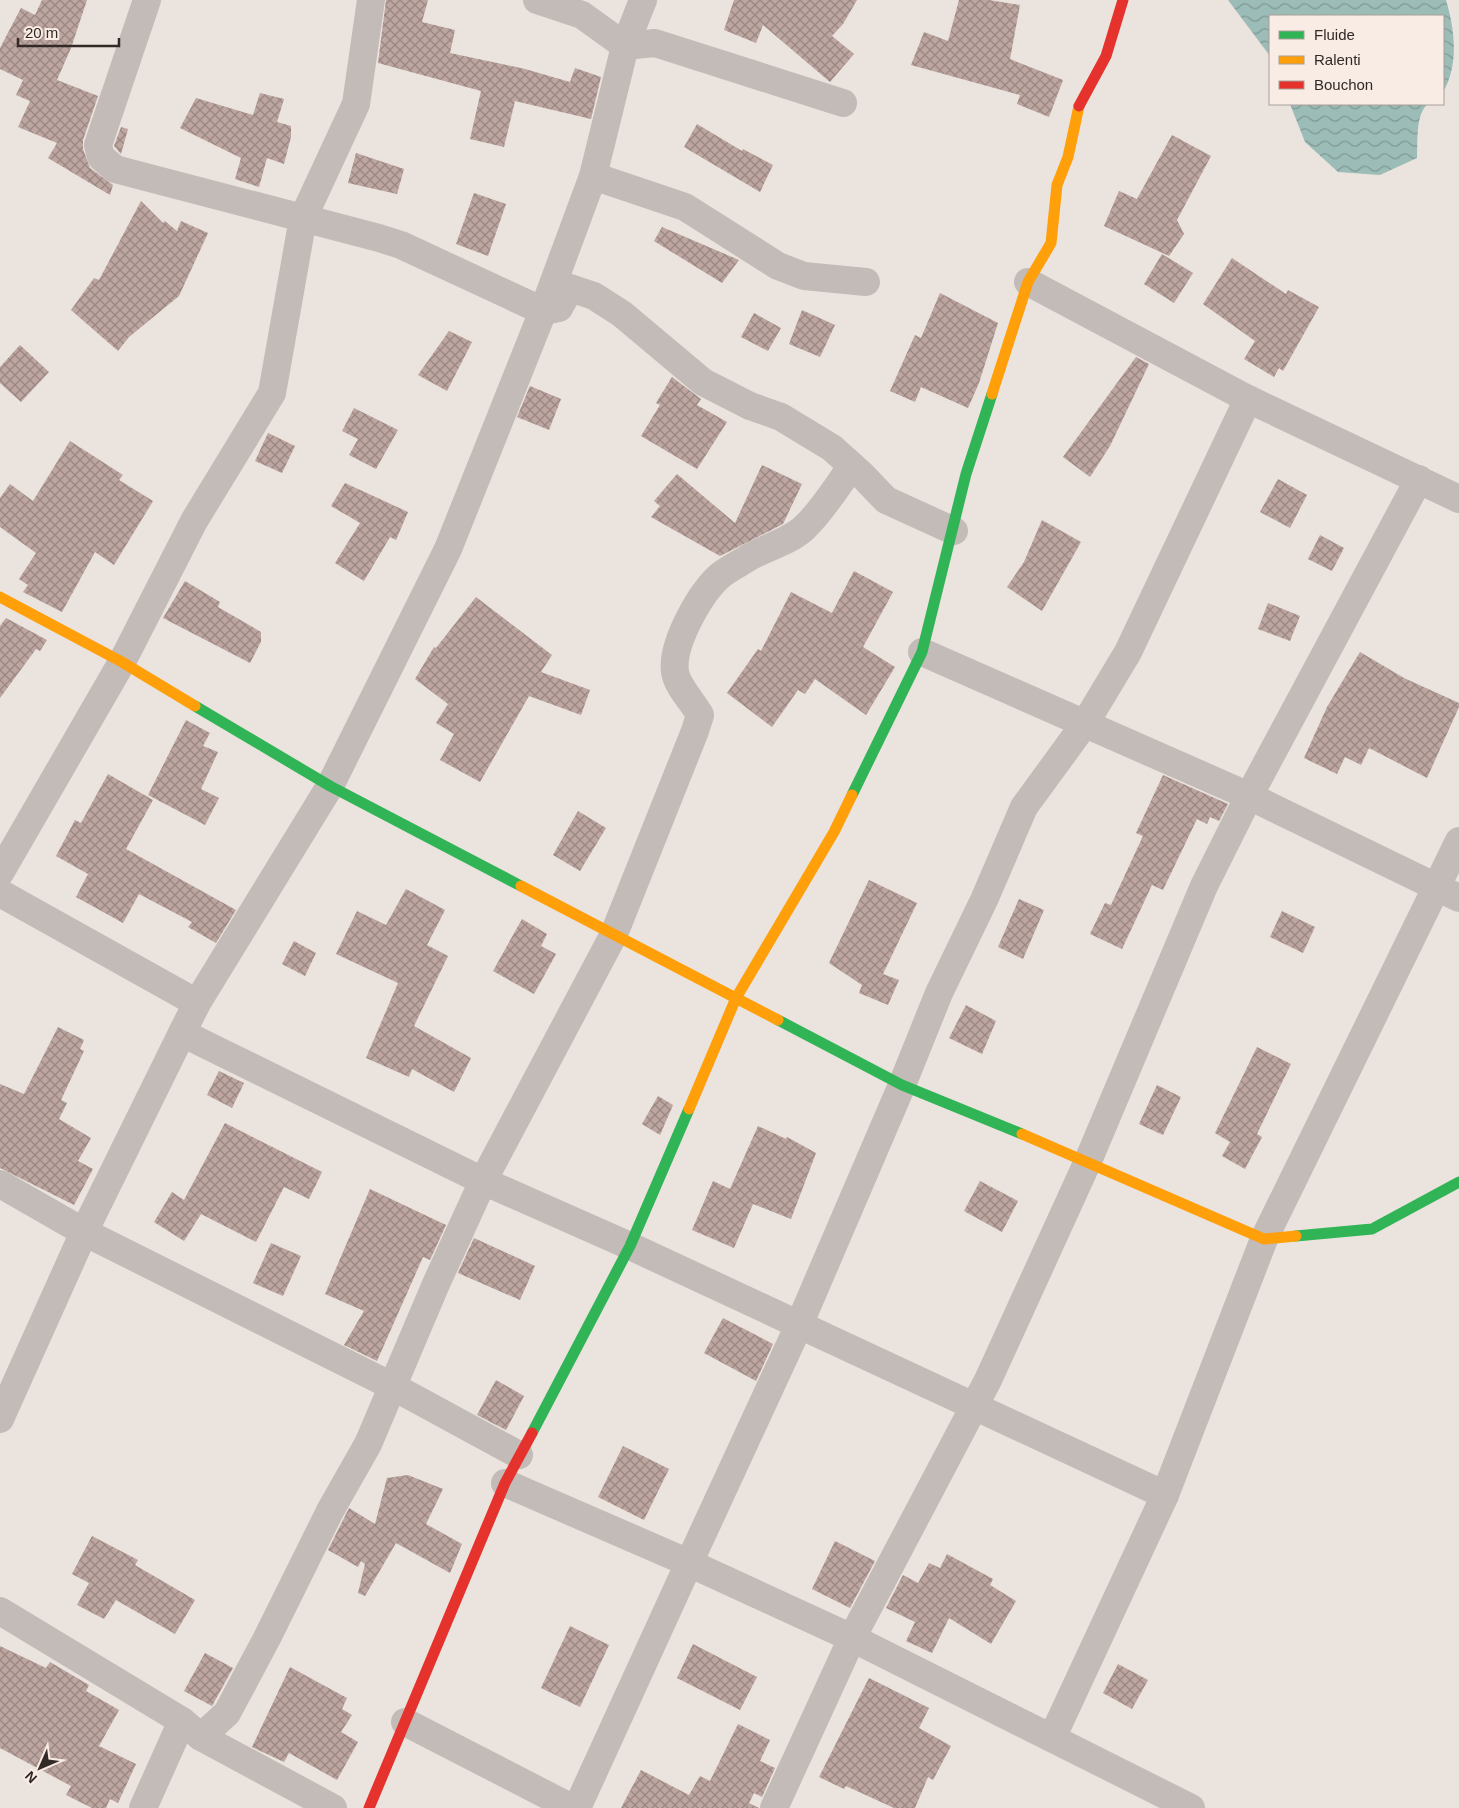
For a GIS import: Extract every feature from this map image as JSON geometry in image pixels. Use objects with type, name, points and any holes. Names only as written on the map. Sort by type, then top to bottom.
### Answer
[{"type":"street","points":[[147,0],[98,145],[101,157],[115,170],[401,245],[543,311],[559,308],[570,288],[594,296],[643,330],[703,382],[750,406],[781,417],[832,448],[886,500],[954,531]]},
{"type":"street","points":[[0,873],[122,662],[194,521],[272,392],[303,218],[356,104],[371,0]]},
{"type":"street","points":[[537,0],[582,15],[625,46],[655,43],[843,102]]},
{"type":"street","points":[[0,1419],[84,1232],[182,1034],[198,1003],[330,786],[448,549],[543,311],[593,176],[625,46],[642,0]]},
{"type":"street","points":[[369,1808],[505,1483],[630,1246],[736,998],[834,832],[922,652],[954,531],[966,474],[1028,282],[1051,243],[1057,185],[1068,157],[1079,105],[1106,56],[1123,0]]},
{"type":"street","points":[[593,176],[685,206],[778,266],[804,276],[866,282]]},
{"type":"street","points":[[1028,282],[1248,399],[1459,499]]},
{"type":"street","points":[[577,1808],[799,1325],[902,1085],[939,993],[984,900],[1024,807],[1086,722],[1128,652],[1248,399]]},
{"type":"street","points":[[143,1808],[192,1729],[227,1713],[267,1638],[330,1511],[368,1444],[483,1181],[614,934],[696,731],[700,715],[678,680],[675,672],[675,661],[682,636],[700,599],[721,575],[749,557],[805,528],[852,466]]},
{"type":"street","points":[[774,1808],[852,1638],[988,1380],[1088,1161],[1204,886],[1249,796],[1419,479]]},
{"type":"street","points":[[0,597],[122,662],[330,786],[902,1085],[1088,1161],[1264,1239],[1372,1229],[1459,1182]]},
{"type":"street","points":[[922,652],[1086,722],[1249,796],[1448,892]]},
{"type":"street","points":[[1052,1738],[1165,1495],[1264,1239],[1448,892],[1459,841]]},
{"type":"street","points":[[0,892],[198,1003]]},
{"type":"street","points":[[182,1034],[483,1181],[630,1246],[1165,1495]]},
{"type":"street","points":[[0,1184],[84,1232],[392,1386],[519,1454]]},
{"type":"street","points":[[505,1483],[690,1563],[852,1638],[1191,1808]]},
{"type":"street","points":[[0,1611],[192,1729],[333,1808]]},
{"type":"street","points":[[405,1722],[572,1808]]},
{"type":"water","points":[[1228,0],[1446,0],[1452,23],[1453,59],[1448,82],[1444,90],[1444,15],[1269,15],[1269,55]]},
{"type":"water","points":[[1290,105],[1427,105],[1419,122],[1417,158],[1380,175],[1338,172],[1305,142]]},
{"type":"building","points":[[42,0],[87,0],[71,48],[57,80],[98,96],[83,140],[83,149],[90,168],[113,185],[110,195],[48,158],[57,143],[18,127],[30,101],[16,95],[23,80],[0,69],[0,48],[21,8],[35,15]]},
{"type":"building","points":[[386,0],[428,0],[422,22],[455,30],[450,53],[525,69],[570,82],[575,68],[601,77],[591,119],[515,101],[504,147],[470,139],[481,91],[378,63]]},
{"type":"building","points":[[734,0],[857,0],[843,24],[832,36],[854,54],[830,82],[763,25],[756,43],[724,30]]},
{"type":"building","points":[[959,0],[989,0],[1020,5],[1010,59],[1063,80],[1049,117],[1017,104],[1020,95],[911,65],[924,32],[948,41]]},
{"type":"building","points":[[260,93],[284,99],[277,122],[291,126],[291,137],[284,164],[267,158],[259,187],[235,179],[241,158],[180,128],[196,98],[253,115]]},
{"type":"building","points":[[697,124],[742,151],[743,149],[773,165],[760,192],[684,147]]},
{"type":"building","points":[[121,127],[128,129],[121,154],[114,146]]},
{"type":"building","points":[[1172,135],[1211,156],[1177,220],[1184,234],[1169,256],[1104,226],[1119,191],[1137,199]]},
{"type":"building","points":[[356,153],[404,169],[397,194],[348,183]]},
{"type":"building","points":[[474,193],[506,204],[488,256],[456,244]]},
{"type":"building","points":[[141,201],[163,223],[165,221],[177,231],[181,221],[208,233],[179,296],[129,337],[118,351],[71,310],[94,278],[99,280]]},
{"type":"building","points":[[662,227],[739,260],[722,283],[654,241]]},
{"type":"building","points":[[1162,254],[1193,273],[1174,303],[1144,284]]},
{"type":"building","points":[[1232,258],[1286,294],[1288,290],[1319,307],[1283,371],[1279,368],[1274,377],[1244,359],[1255,341],[1203,304]]},
{"type":"building","points":[[940,293],[998,323],[979,383],[968,408],[921,387],[915,402],[890,391],[915,335],[921,338]]},
{"type":"building","points":[[802,310],[835,325],[820,357],[789,344]]},
{"type":"building","points":[[754,313],[781,328],[768,351],[741,337]]},
{"type":"building","points":[[449,331],[472,342],[447,391],[418,375]]},
{"type":"building","points":[[20,345],[49,372],[21,402],[0,383],[0,367]]},
{"type":"building","points":[[1136,357],[1149,364],[1110,446],[1090,477],[1063,457]]},
{"type":"building","points":[[672,377],[701,399],[697,405],[727,422],[697,469],[641,436],[660,405],[656,403]]},
{"type":"building","points":[[530,386],[561,399],[549,430],[517,417]]},
{"type":"building","points":[[354,408],[398,430],[376,469],[349,455],[358,439],[342,431]]},
{"type":"building","points":[[268,433],[295,446],[282,473],[255,461]]},
{"type":"building","points":[[70,441],[123,475],[119,480],[153,501],[114,565],[95,552],[62,612],[23,592],[28,585],[19,579],[36,553],[0,527],[0,498],[10,484],[33,501]]},
{"type":"building","points":[[762,465],[802,484],[783,524],[720,556],[651,517],[660,506],[654,501],[677,474],[735,523]]},
{"type":"building","points":[[1278,479],[1307,495],[1290,528],[1260,512]]},
{"type":"building","points":[[345,483],[408,512],[396,540],[390,537],[364,581],[335,563],[360,523],[331,506]]},
{"type":"building","points":[[1042,520],[1081,542],[1042,611],[1007,587],[1024,562]]},
{"type":"building","points":[[1320,535],[1344,548],[1332,571],[1308,559]]},
{"type":"building","points":[[854,571],[893,592],[863,647],[895,667],[866,715],[815,679],[805,694],[798,690],[772,727],[727,693],[758,649],[761,651],[791,592],[832,613]]},
{"type":"building","points":[[185,581],[220,602],[218,607],[261,632],[261,642],[250,663],[163,618]]},
{"type":"building","points":[[476,597],[552,655],[541,672],[590,690],[581,715],[529,696],[480,782],[440,760],[454,734],[436,723],[448,704],[415,679],[434,647],[436,648]]},
{"type":"building","points":[[1268,603],[1300,616],[1290,641],[1258,629]]},
{"type":"building","points":[[6,618],[47,640],[40,651],[36,649],[0,698],[0,626]]},
{"type":"building","points":[[1360,652],[1404,678],[1459,703],[1459,707],[1427,778],[1369,748],[1361,765],[1345,757],[1337,774],[1304,758],[1327,707]]},
{"type":"building","points":[[186,720],[210,733],[203,746],[218,752],[201,789],[219,798],[205,825],[148,795]]},
{"type":"building","points":[[108,774],[153,800],[126,849],[236,910],[216,943],[188,927],[192,922],[139,894],[123,923],[76,897],[88,874],[56,856],[75,820],[81,823]]},
{"type":"building","points":[[1163,775],[1228,804],[1219,821],[1210,817],[1207,824],[1197,819],[1163,890],[1152,885],[1122,949],[1090,934],[1105,903],[1111,905],[1143,836],[1136,833]]},
{"type":"building","points":[[578,811],[606,828],[580,871],[553,855]]},
{"type":"building","points":[[869,880],[917,903],[883,974],[899,980],[888,1005],[859,993],[862,985],[829,963]]},
{"type":"building","points":[[406,889],[445,910],[427,945],[448,956],[414,1026],[471,1058],[454,1092],[412,1069],[409,1077],[366,1058],[398,983],[336,954],[357,911],[386,925]]},
{"type":"building","points":[[1019,899],[1044,910],[1023,959],[998,947]]},
{"type":"building","points":[[1282,911],[1315,927],[1303,953],[1270,937]]},
{"type":"building","points":[[522,919],[547,934],[541,946],[556,954],[534,994],[493,971]]},
{"type":"building","points":[[294,941],[316,953],[305,976],[282,964]]},
{"type":"building","points":[[966,1005],[996,1021],[982,1054],[949,1038]]},
{"type":"building","points":[[58,1027],[84,1040],[80,1049],[84,1051],[61,1100],[67,1103],[59,1119],[91,1138],[78,1161],[93,1169],[74,1205],[0,1168],[0,1084],[24,1094]]},
{"type":"building","points":[[1257,1047],[1291,1064],[1257,1134],[1262,1137],[1245,1169],[1222,1156],[1230,1142],[1215,1133]]},
{"type":"building","points":[[219,1071],[244,1083],[232,1108],[207,1095]]},
{"type":"building","points":[[1157,1085],[1181,1097],[1163,1135],[1139,1124]]},
{"type":"building","points":[[658,1096],[673,1105],[660,1135],[642,1124]]},
{"type":"building","points":[[225,1123],[322,1172],[309,1199],[284,1187],[256,1242],[201,1214],[184,1241],[154,1222],[172,1192],[184,1200]]},
{"type":"building","points":[[758,1126],[786,1139],[787,1137],[816,1153],[791,1219],[753,1204],[734,1248],[692,1230],[713,1181],[730,1189]]},
{"type":"building","points":[[980,1181],[1018,1201],[1002,1232],[964,1211]]},
{"type":"building","points":[[370,1189],[446,1225],[430,1260],[423,1257],[377,1361],[344,1345],[364,1311],[325,1294]]},
{"type":"building","points":[[474,1238],[535,1266],[520,1300],[458,1273]]},
{"type":"building","points":[[271,1243],[301,1256],[283,1296],[253,1283]]},
{"type":"building","points":[[723,1318],[773,1344],[756,1381],[704,1353]]},
{"type":"building","points":[[496,1380],[524,1396],[506,1430],[477,1415]]},
{"type":"building","points":[[623,1446],[669,1469],[644,1520],[598,1497]]},
{"type":"building","points":[[408,1475],[443,1489],[426,1524],[462,1544],[450,1573],[396,1543],[365,1596],[358,1593],[365,1564],[361,1561],[358,1567],[328,1550],[349,1508],[375,1524],[387,1478]]},
{"type":"building","points":[[92,1536],[138,1560],[135,1565],[195,1600],[175,1634],[116,1600],[104,1619],[77,1605],[89,1583],[72,1574]]},
{"type":"building","points":[[835,1541],[875,1561],[850,1608],[812,1589]]},
{"type":"building","points":[[947,1554],[993,1579],[990,1585],[1016,1601],[991,1644],[949,1618],[932,1653],[906,1641],[915,1622],[886,1608],[903,1575],[918,1583],[929,1563],[940,1568]]},
{"type":"building","points":[[570,1626],[609,1645],[580,1707],[541,1688]]},
{"type":"building","points":[[693,1644],[757,1677],[740,1710],[677,1678]]},
{"type":"building","points":[[0,1646],[46,1668],[50,1662],[89,1685],[86,1691],[119,1710],[99,1746],[136,1764],[118,1803],[110,1799],[106,1808],[92,1808],[66,1795],[71,1786],[0,1748]]},
{"type":"building","points":[[205,1653],[233,1668],[212,1706],[184,1691]]},
{"type":"building","points":[[1118,1664],[1148,1680],[1132,1709],[1103,1693]]},
{"type":"building","points":[[290,1667],[347,1698],[342,1709],[352,1715],[341,1732],[358,1742],[337,1780],[289,1753],[284,1762],[252,1747]]},
{"type":"building","points":[[869,1678],[929,1708],[919,1728],[951,1746],[933,1780],[928,1777],[915,1808],[894,1808],[846,1786],[844,1789],[819,1777]]},
{"type":"building","points":[[738,1724],[770,1740],[760,1761],[775,1768],[762,1797],[754,1793],[749,1803],[759,1808],[621,1808],[641,1770],[689,1795],[700,1776],[710,1781]]},
{"type":"traffic: fast","points":[[852,795],[922,652],[966,474],[992,394]]},
{"type":"traffic: fast","points":[[195,706],[330,786],[521,886]]},
{"type":"traffic: fast","points":[[778,1020],[902,1085],[1022,1134]]},
{"type":"traffic: fast","points":[[532,1433],[630,1246],[689,1109]]},
{"type":"traffic: fast","points":[[1296,1236],[1372,1229],[1459,1182]]},
{"type":"traffic: slow","points":[[992,394],[1028,282],[1051,243],[1057,185],[1068,157],[1079,106]]},
{"type":"traffic: slow","points":[[0,597],[122,662],[195,706]]},
{"type":"traffic: slow","points":[[689,1109],[736,998],[834,832],[852,795]]},
{"type":"traffic: slow","points":[[521,886],[778,1020]]},
{"type":"traffic: slow","points":[[1022,1134],[1264,1239],[1296,1236]]},
{"type":"traffic: jam","points":[[1079,106],[1106,56],[1123,0]]},
{"type":"traffic: jam","points":[[369,1808],[505,1483],[532,1433]]}]
